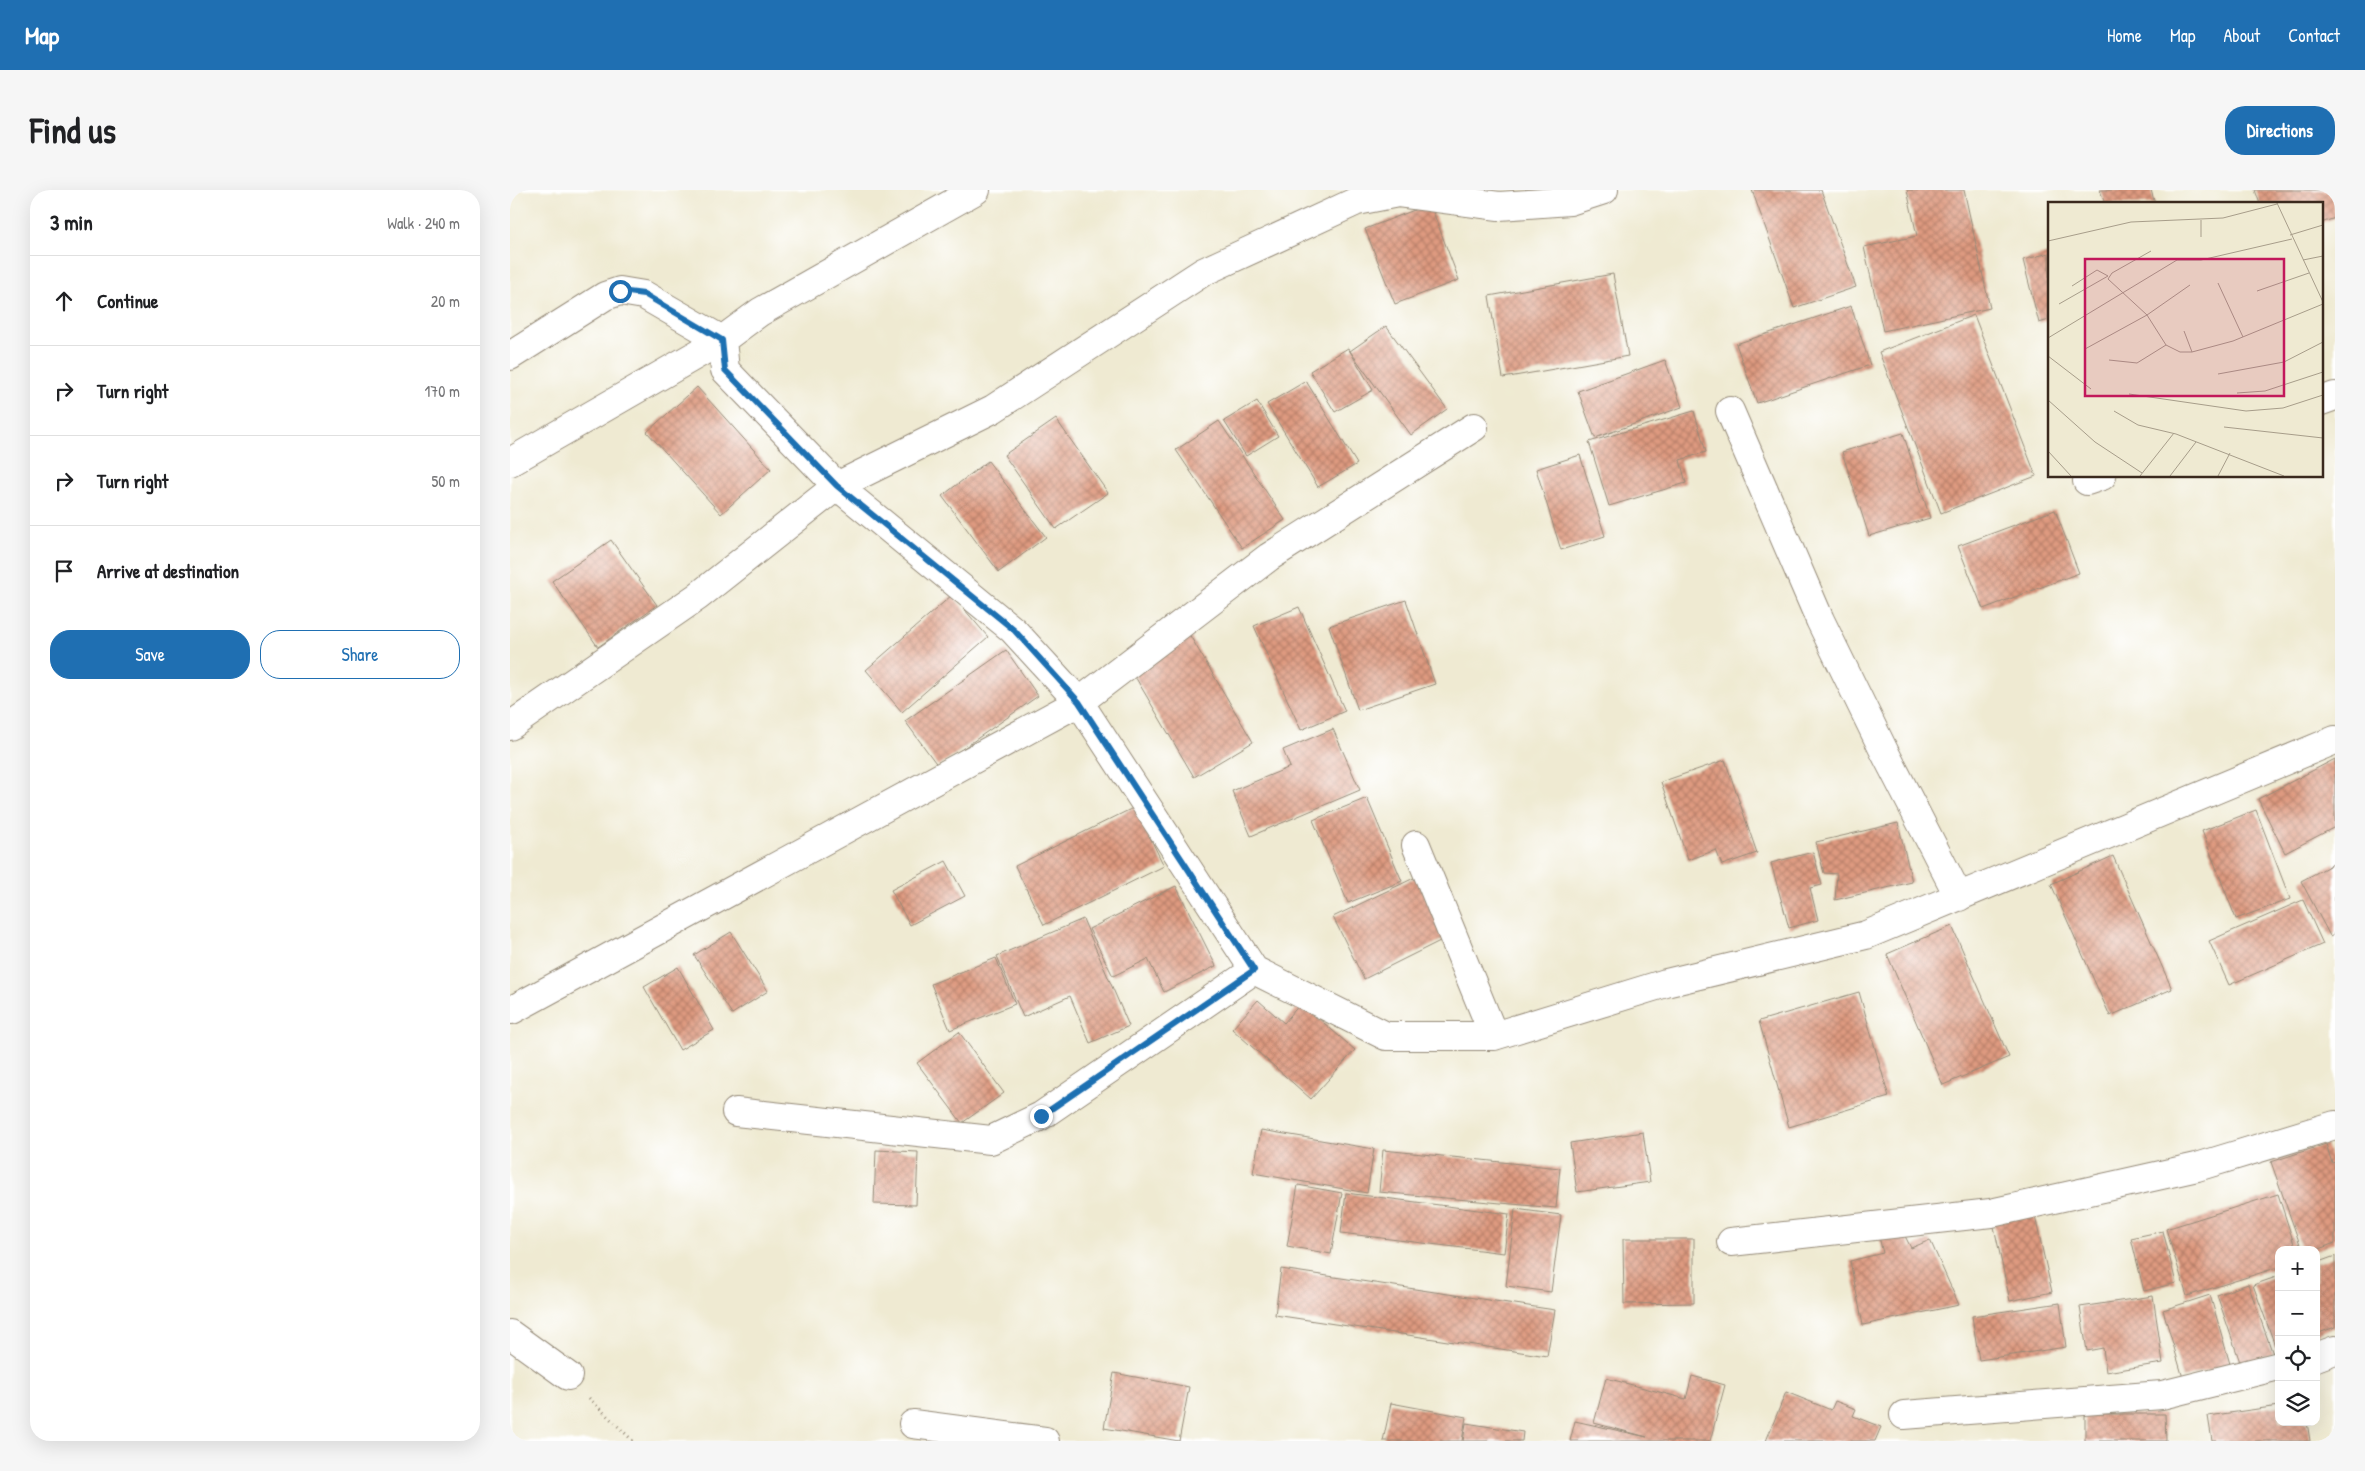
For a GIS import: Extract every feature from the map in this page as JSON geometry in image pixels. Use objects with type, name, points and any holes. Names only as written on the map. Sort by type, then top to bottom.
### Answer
[{"type":"street","points":[[510,462],[722,340],[760,312],[976,190]]},
{"type":"street","points":[[510,726],[697,597],[837,486],[993,409],[1203,272],[1357,201],[1398,193],[1499,206],[1570,201],[1604,190]]},
{"type":"street","points":[[510,356],[604,296],[620,291],[644,294],[722,340]]},
{"type":"street","points":[[722,340],[725,370],[837,486],[1014,630],[1079,702],[1254,970],[1386,1036],[1494,1036],[1666,983],[1866,935],[2335,740]]},
{"type":"street","points":[[2322,401],[2335,396]]},
{"type":"street","points":[[1730,411],[1820,620],[1958,897]]},
{"type":"street","points":[[512,1010],[1079,702],[1269,556],[1474,427]]},
{"type":"street","points":[[1416,845],[1494,1036]]},
{"type":"street","points":[[736,1112],[991,1140],[1041,1116],[1254,970]]},
{"type":"street","points":[[1732,1242],[1991,1213],[2197,1167],[2335,1125]]},
{"type":"street","points":[[510,1334],[568,1376]]},
{"type":"street","points":[[2320,1355],[2335,1350]]},
{"type":"street","points":[[1904,1415],[2162,1395],[2275,1367]]},
{"type":"street","points":[[913,1424],[1045,1441]]},
{"type":"path","points":[[568,1376],[633,1441]]},
{"type":"building","points":[[1752,190],[1821,190],[1856,287],[1794,308]]},
{"type":"building","points":[[1907,190],[1964,190],[1990,308],[1883,331],[1864,247],[1917,236]]},
{"type":"building","points":[[2100,190],[2151,190],[2154,202],[2104,202]]},
{"type":"building","points":[[2255,190],[2333,190],[2335,218],[2322,223],[2322,202],[2259,202]]},
{"type":"building","points":[[1430,204],[1459,280],[1395,304],[1365,229]]},
{"type":"building","points":[[2048,253],[2048,320],[2039,323],[2023,260]]},
{"type":"building","points":[[1613,274],[1628,356],[1503,378],[1489,296]]},
{"type":"building","points":[[1851,306],[1870,365],[1757,403],[1736,344]]},
{"type":"building","points":[[1974,315],[2036,476],[1941,513],[1879,352]]},
{"type":"building","points":[[1386,326],[1447,409],[1411,435],[1350,351]]},
{"type":"building","points":[[1348,348],[1373,390],[1335,412],[1310,371]]},
{"type":"building","points":[[1665,360],[1682,407],[1595,438],[1578,391]]},
{"type":"building","points":[[1306,381],[1357,464],[1318,487],[1267,404]]},
{"type":"building","points":[[697,387],[771,469],[721,514],[647,432]]},
{"type":"building","points":[[1257,401],[1278,436],[1246,456],[1224,421]]},
{"type":"building","points":[[1694,411],[1706,452],[1680,460],[1686,483],[1609,506],[1589,442]]},
{"type":"building","points":[[1056,419],[1108,493],[1056,529],[1004,455]]},
{"type":"building","points":[[1219,421],[1285,520],[1242,548],[1176,450]]},
{"type":"building","points":[[1903,433],[1930,518],[1869,536],[1842,452]]},
{"type":"building","points":[[1580,455],[1605,536],[1561,550],[1536,469]]},
{"type":"building","points":[[988,461],[1046,537],[999,572],[942,496]]},
{"type":"building","points":[[2055,510],[2079,573],[1983,609],[1958,546]]},
{"type":"building","points":[[611,540],[657,605],[598,647],[552,581]]},
{"type":"building","points":[[952,595],[988,637],[902,712],[866,670]]},
{"type":"building","points":[[1406,600],[1435,684],[1358,710],[1329,626]]},
{"type":"building","points":[[1299,607],[1345,711],[1301,730],[1254,626]]},
{"type":"building","points":[[1189,634],[1253,742],[1194,777],[1130,668]]},
{"type":"building","points":[[1006,650],[1038,696],[938,766],[905,721]]},
{"type":"building","points":[[1333,729],[1360,790],[1251,836],[1232,791],[1290,767],[1283,750]]},
{"type":"building","points":[[2335,759],[2335,827],[2285,853],[2258,799]]},
{"type":"building","points":[[1725,760],[1757,853],[1722,865],[1716,850],[1688,860],[1661,782]]},
{"type":"building","points":[[1367,798],[1402,881],[1348,903],[1313,820]]},
{"type":"building","points":[[1135,807],[1164,866],[1044,925],[1015,866]]},
{"type":"building","points":[[2256,810],[2290,899],[2236,919],[2202,831]]},
{"type":"building","points":[[1898,823],[1912,882],[1835,900],[1837,874],[1824,873],[1816,842]]},
{"type":"building","points":[[1813,852],[1822,885],[1810,888],[1818,920],[1789,928],[1771,863]]},
{"type":"building","points":[[2113,856],[2172,989],[2110,1016],[2051,884]]},
{"type":"building","points":[[946,861],[965,896],[910,925],[891,890]]},
{"type":"building","points":[[2335,863],[2335,933],[2330,936],[2301,881]]},
{"type":"building","points":[[1416,877],[1446,938],[1364,979],[1333,917]]},
{"type":"building","points":[[1176,886],[1216,966],[1164,992],[1148,959],[1113,976],[1089,929]]},
{"type":"building","points":[[2303,900],[2323,944],[2229,985],[2209,941]]},
{"type":"building","points":[[1083,919],[1129,1026],[1090,1043],[1070,996],[1023,1017],[997,956]]},
{"type":"building","points":[[1952,926],[2009,1057],[1943,1085],[1887,954]]},
{"type":"building","points":[[731,932],[768,991],[732,1014],[694,955]]},
{"type":"building","points":[[996,958],[1015,1004],[950,1030],[931,984]]},
{"type":"building","points":[[678,967],[714,1030],[680,1050],[644,987]]},
{"type":"building","points":[[1859,992],[1889,1097],[1789,1127],[1759,1021]]},
{"type":"building","points":[[1258,1000],[1284,1023],[1301,1003],[1355,1050],[1311,1099],[1232,1029]]},
{"type":"building","points":[[959,1032],[1004,1093],[962,1123],[917,1063]]},
{"type":"building","points":[[1261,1130],[1374,1149],[1367,1193],[1253,1173]]},
{"type":"building","points":[[1643,1132],[1650,1182],[1577,1192],[1570,1143]]},
{"type":"building","points":[[2326,1144],[2332,1163],[2335,1162],[2335,1243],[2320,1249],[2320,1246],[2301,1246],[2271,1162]]},
{"type":"building","points":[[876,1150],[918,1152],[916,1205],[874,1204]]},
{"type":"building","points":[[1383,1150],[1560,1168],[1556,1208],[1379,1192]]},
{"type":"building","points":[[1298,1185],[1342,1193],[1331,1254],[1287,1246]]},
{"type":"building","points":[[1346,1193],[1509,1214],[1504,1253],[1341,1233]]},
{"type":"building","points":[[2278,1194],[2295,1246],[2275,1246],[2275,1268],[2187,1296],[2166,1229]]},
{"type":"building","points":[[1515,1209],[1561,1215],[1551,1292],[1506,1286]]},
{"type":"building","points":[[2034,1212],[2052,1292],[2010,1301],[1993,1222]]},
{"type":"building","points":[[2163,1231],[2176,1283],[2144,1291],[2131,1238]]},
{"type":"building","points":[[1903,1232],[1911,1248],[1930,1240],[1959,1305],[1863,1325],[1850,1261],[1883,1253],[1879,1237]]},
{"type":"building","points":[[1623,1239],[1694,1239],[1694,1303],[1624,1304]]},
{"type":"building","points":[[2335,1256],[2335,1327],[2320,1333],[2320,1291],[2320,1262]]},
{"type":"building","points":[[1281,1269],[1555,1310],[1547,1356],[1275,1315]]},
{"type":"building","points":[[2275,1277],[2275,1345],[2253,1285]]},
{"type":"building","points":[[2248,1284],[2273,1354],[2241,1365],[2217,1295]]},
{"type":"building","points":[[2210,1295],[2230,1364],[2183,1378],[2163,1310]]},
{"type":"building","points":[[2153,1296],[2163,1363],[2106,1372],[2103,1348],[2087,1351],[2080,1307]]},
{"type":"building","points":[[2060,1303],[2066,1347],[1979,1360],[1972,1316]]},
{"type":"building","points":[[1114,1373],[1189,1387],[1179,1441],[1104,1428]]},
{"type":"building","points":[[1692,1376],[1725,1385],[1710,1441],[1570,1441],[1575,1421],[1647,1437],[1594,1423],[1606,1378],[1686,1399]]},
{"type":"building","points":[[1786,1392],[1831,1410],[1835,1401],[1856,1409],[1853,1416],[1881,1427],[1875,1441],[1766,1441]]},
{"type":"building","points":[[1391,1403],[1466,1417],[1462,1441],[1383,1441]]},
{"type":"building","points":[[2275,1407],[2275,1426],[2308,1426],[2310,1441],[2212,1441],[2208,1416]]},
{"type":"building","points":[[2085,1414],[2165,1414],[2166,1441],[2085,1441]]},
{"type":"building","points":[[1466,1423],[1523,1432],[1522,1441],[1463,1441]]},
{"type":"route","points":[[620,291],[644,294],[722,340],[725,370],[837,486],[1014,630],[1079,702],[1254,970],[1041,1116]]}]
